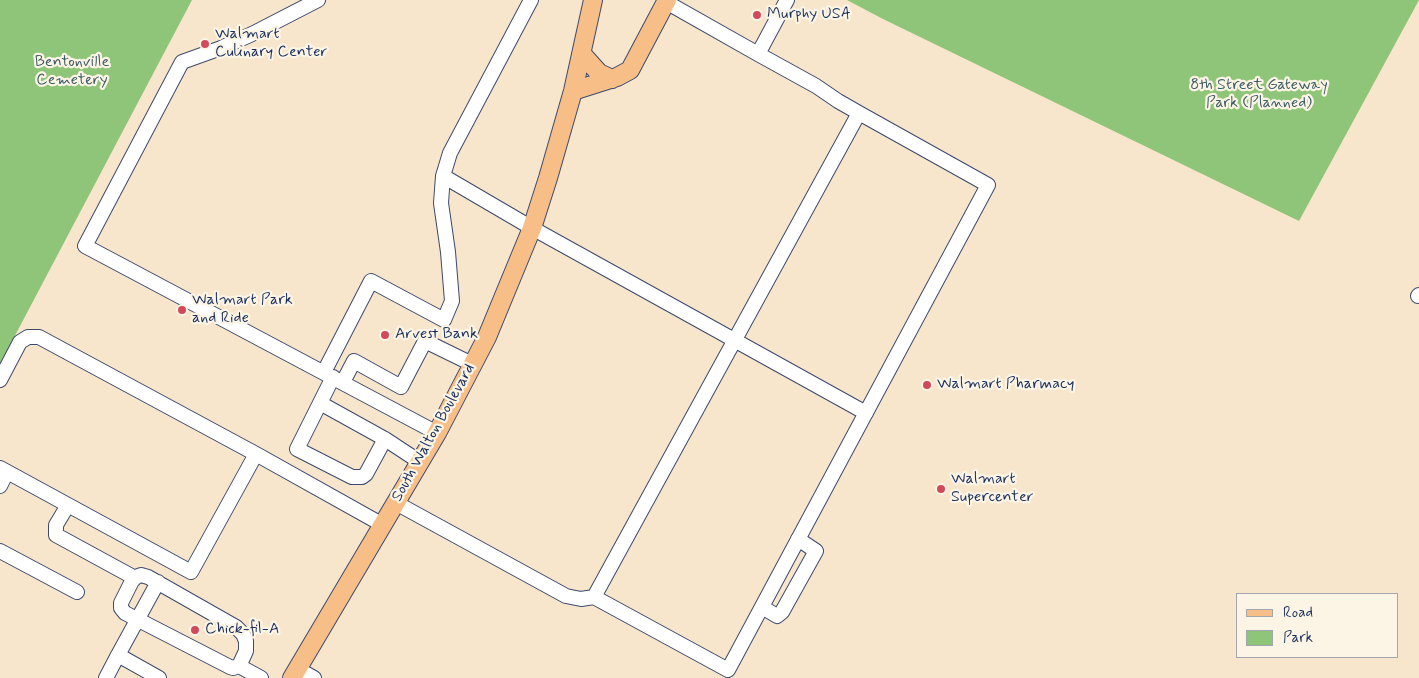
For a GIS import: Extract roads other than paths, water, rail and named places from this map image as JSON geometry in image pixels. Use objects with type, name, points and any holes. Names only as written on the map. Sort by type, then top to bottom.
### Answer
[{"type":"main road","name":"South Walton Boulevard","points":[[295,673],[420,462],[486,337],[532,228],[563,132],[574,91],[593,0]]},
{"type":"main road","points":[[574,91],[622,75],[630,70],[667,1]]},
{"type":"main road","points":[[582,54],[599,73],[612,78]]},
{"type":"street","points":[[318,0],[221,48],[182,62],[85,246],[437,432]]},
{"type":"street","points":[[385,439],[366,474],[356,478],[297,448],[334,377],[371,281],[444,320],[452,302],[448,252],[440,203],[443,176],[450,153],[531,0]]},
{"type":"street","points":[[758,54],[787,0]]},
{"type":"street","points":[[396,504],[566,596],[581,599],[594,597],[728,670],[762,607],[988,185],[838,101],[816,86],[667,1]]},
{"type":"street","points":[[594,597],[859,113]]},
{"type":"street","points":[[443,176],[532,228],[866,413]]},
{"type":"street","points":[[0,380],[20,342],[28,337],[39,337],[383,525]]},
{"type":"street","points":[[334,377],[354,361],[401,387],[425,341],[472,364]]},
{"type":"street","points":[[320,403],[385,439],[420,462]]},
{"type":"street","points":[[0,486],[4,470],[191,572],[256,454]]},
{"type":"street","points":[[68,505],[56,525],[56,535],[135,578]]},
{"type":"street","points":[[762,607],[776,616],[782,612],[816,550],[798,540]]},
{"type":"street","points":[[0,551],[77,592]]},
{"type":"street","points":[[141,575],[158,582],[236,627],[243,634],[246,641],[246,651],[239,666],[230,667],[125,613],[121,608],[121,603],[135,578],[141,575]]},
{"type":"street","points":[[106,678],[158,582]]},
{"type":"street","points":[[118,655],[159,678]]},
{"type":"street","points":[[239,666],[261,678]]},
{"type":"street","points":[[295,673],[314,678]]},
{"type":"place","name":"Murphy USA","points":[[757,15]]},
{"type":"place","name":"Walmart Culinary Center","points":[[205,44]]},
{"type":"place","name":"Walmart Park and Ride","points":[[182,310]]},
{"type":"place","name":"Arvest Bank","points":[[385,335]]},
{"type":"place","name":"Walmart Pharmacy","points":[[927,385]]},
{"type":"place","name":"Walmart Supercenter","points":[[941,489]]},
{"type":"place","name":"Chick-fil-A","points":[[195,630]]},
{"type":"park label","name":"Bentonville Cemetery","points":[[72,72]]},
{"type":"park label","name":"8th Street Gateway Park (Planned)","points":[[1259,95]]}]
